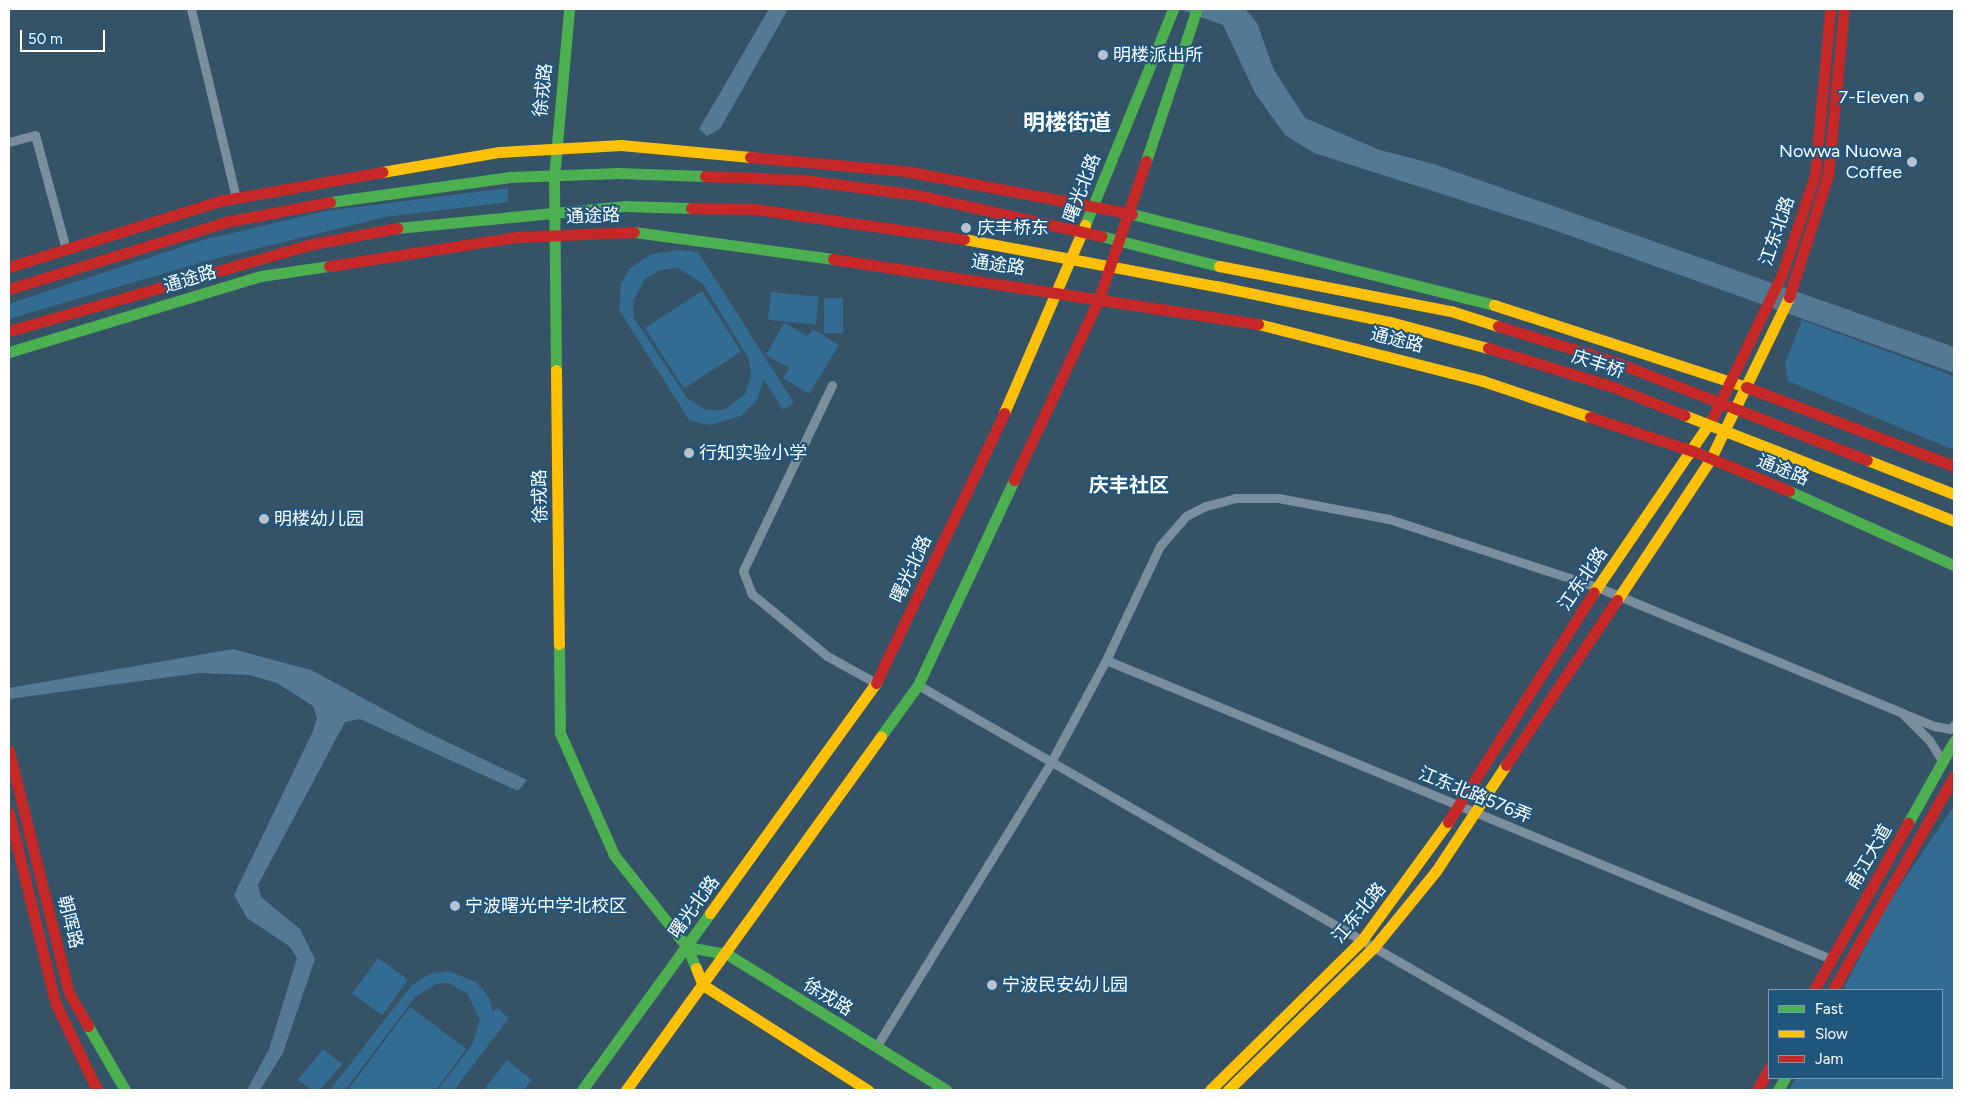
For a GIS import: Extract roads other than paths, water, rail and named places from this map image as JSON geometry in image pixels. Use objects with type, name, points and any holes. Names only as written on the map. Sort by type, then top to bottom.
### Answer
[{"type":"main road","name":"徐戎路","points":[[569,9],[555,149],[554,178],[560,733],[614,855],[687,948],[703,986]]},
{"type":"main road","name":"曙光北路","points":[[582,1090],[687,948],[876,683],[1060,292],[1173,9]]},
{"type":"main road","points":[[626,1090],[727,954],[918,685],[1098,301],[1126,213],[1197,9]]},
{"type":"main road","name":"江东北路","points":[[1210,1090],[1362,940],[1459,807],[1596,587],[1693,451],[1733,383],[1755,342],[1782,274],[1815,175],[1830,9]]},
{"type":"main road","name":"江东北路","points":[[1228,1090],[1374,947],[1476,814],[1616,595],[1710,460],[1748,388],[1795,284],[1828,176],[1844,9]]},
{"type":"main road","points":[[9,267],[236,198],[499,152],[621,145],[905,171],[1094,205],[1524,313],[1748,388],[1954,466]]},
{"type":"main road","points":[[9,289],[225,222],[369,194],[510,177],[554,178],[711,174],[804,180],[918,195],[1118,240]]},
{"type":"main road","name":"通途路","points":[[9,331],[308,245],[408,226],[510,218],[555,209],[755,209],[884,224],[1216,286]]},
{"type":"main road","name":"通途路","points":[[9,352],[262,276],[517,237],[637,232],[1060,292],[1098,301],[1279,328],[1483,381],[1693,451],[1710,460],[1871,525],[1954,565]]},
{"type":"main road","name":"庆丰桥","points":[[1118,240],[1219,266],[1451,311],[1571,348],[1954,494]]},
{"type":"main road","name":"庆丰桥","points":[[1216,286],[1390,322],[1611,386],[1954,521]]},
{"type":"main road","name":"甬江大道","points":[[1815,989],[1954,741]]},
{"type":"main road","name":"朝晖路","points":[[9,752],[70,993],[124,1090]]},
{"type":"main road","name":"甬江大道","points":[[1834,989],[1954,776]]},
{"type":"main road","name":"朝晖路","points":[[9,813],[55,1002],[97,1090]]},
{"type":"main road","name":"徐戎路","points":[[687,948],[727,954],[946,1090]]},
{"type":"main road","points":[[703,986],[868,1090]]},
{"type":"main road","points":[[1757,1090],[1768,1070]]},
{"type":"main road","points":[[1778,1090],[1784,1079]]},
{"type":"street","points":[[191,9],[236,198]]},
{"type":"street","points":[[9,142],[35,135],[66,249]]},
{"type":"street","points":[[832,386],[743,571],[752,594],[827,656],[876,683]]},
{"type":"street","points":[[876,1047],[1050,764],[1106,660],[1160,546],[1194,510],[1235,498],[1278,498],[1389,520],[1596,587],[1935,726],[1950,729],[1954,725]]},
{"type":"street","name":"江东北路576弄","points":[[1106,660],[1831,959]]},
{"type":"street","points":[[918,685],[1050,764],[1362,940],[1611,1088],[1622,1090]]},
{"type":"street","points":[[1902,713],[1930,741],[1943,762]]},
{"type":"place","name":"明楼派出所","points":[[1103,55]]},
{"type":"place","name":"7-Eleven","points":[[1919,97]]},
{"type":"place","name":"Nowwa Nuowa Coffee","points":[[1912,162]]},
{"type":"place","name":"庆丰桥东","points":[[966,228]]},
{"type":"place","name":"行知实验小学","points":[[689,453]]},
{"type":"place","name":"明楼幼儿园","points":[[264,519]]},
{"type":"place","name":"宁波曙光中学北校区","points":[[455,906]]},
{"type":"place","name":"宁波民安幼儿园","points":[[992,985]]},
{"type":"district","name":"明楼街道","points":[[1067,123]]},
{"type":"district","name":"庆丰社区","points":[[1129,485]]}]
